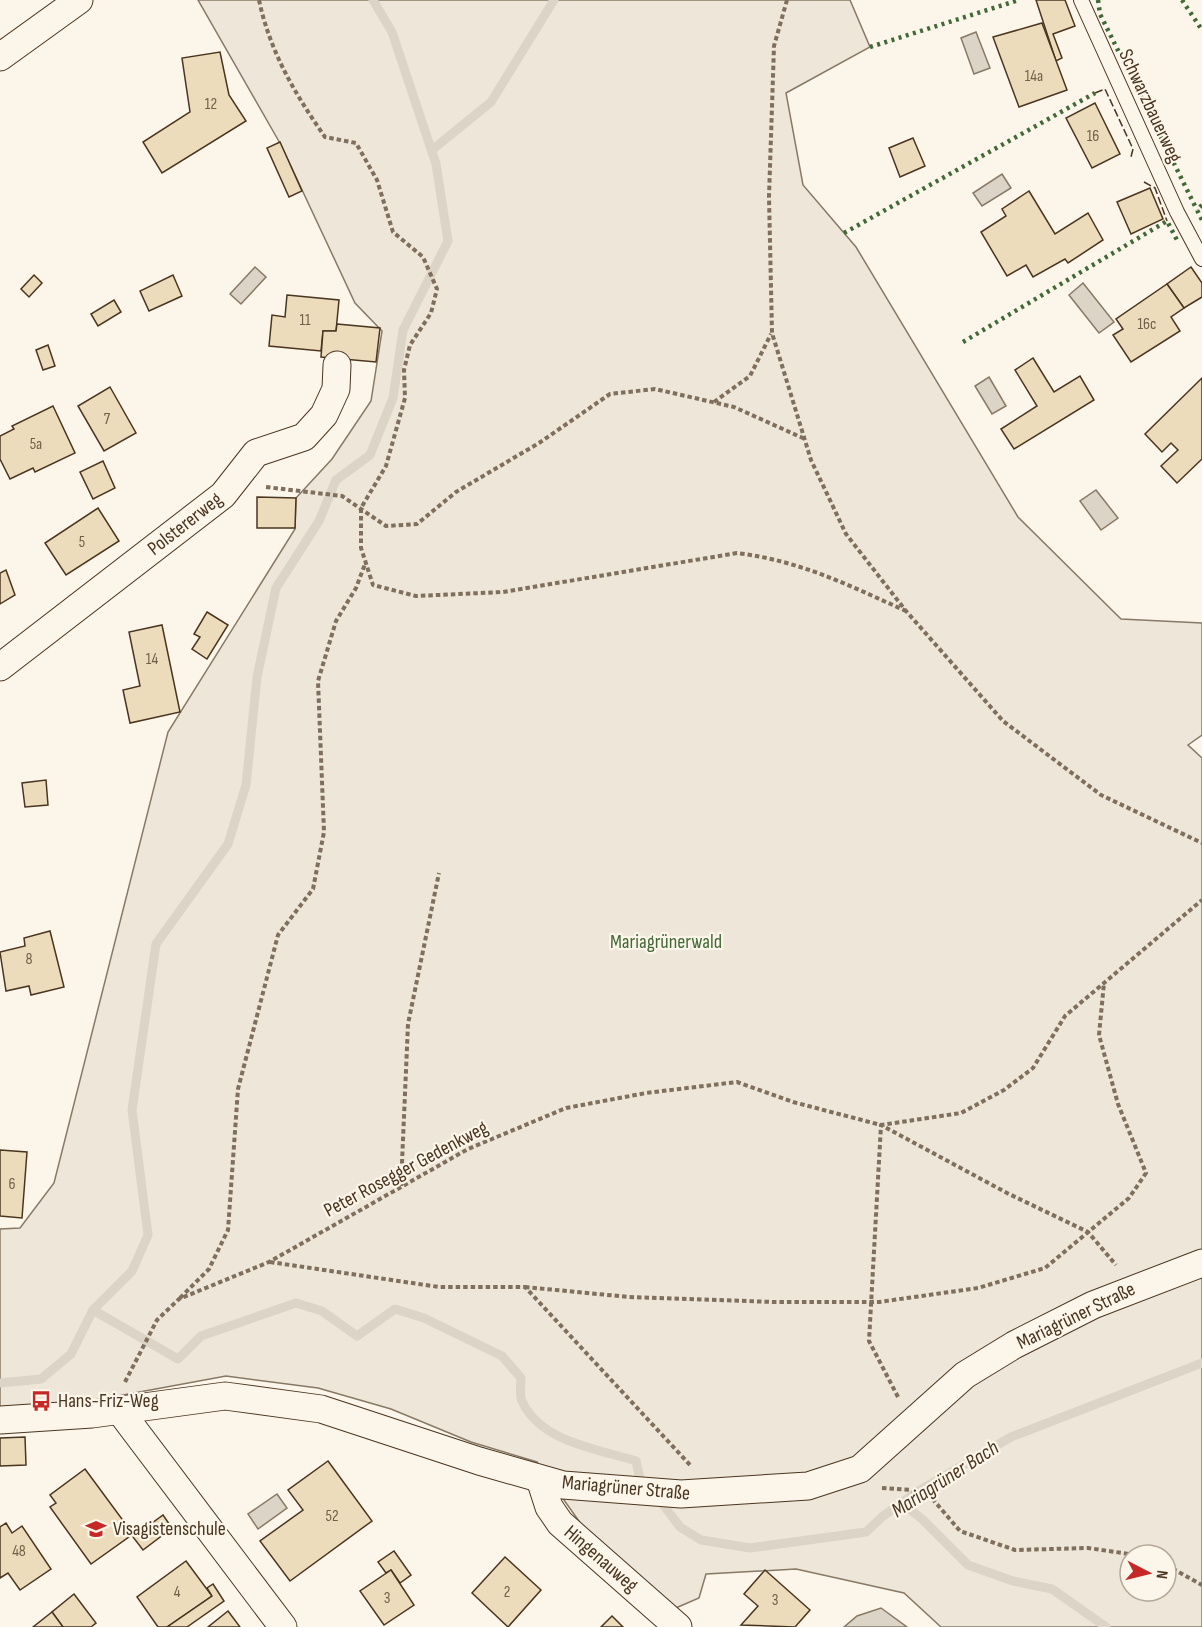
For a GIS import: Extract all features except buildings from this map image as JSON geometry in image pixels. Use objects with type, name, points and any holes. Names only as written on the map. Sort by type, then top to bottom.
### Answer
[{"type":"street","points":[[0,57],[79,0]]},
{"type":"street","name":"Polstererweg","points":[[0,668],[223,495],[256,453],[304,437],[324,415],[336,388],[338,365]]},
{"type":"street","name":"Mariagrüner Straße","points":[[0,1420],[122,1398],[225,1396],[321,1409],[540,1479],[613,1491],[681,1494],[808,1486],[860,1469],[965,1376],[1014,1345],[1132,1288],[1202,1263]]},
{"type":"street","points":[[122,1398],[283,1627]]},
{"type":"street","name":"Hingenauweg","points":[[540,1479],[549,1507],[560,1523],[678,1627]]},
{"type":"lane","name":"Schwarzbauerweg","points":[[1081,0],[1178,212],[1202,259]]},
{"type":"path","points":[[259,0],[263,20],[294,93],[325,137],[356,144],[377,180],[393,232],[423,257],[437,289],[431,313],[410,345],[404,370],[405,398],[386,466],[361,508],[361,548],[373,585],[416,596],[503,591],[737,553],[776,558],[838,580],[906,611]]},
{"type":"path","points":[[787,0],[774,46],[770,197],[772,333],[811,460],[846,534],[906,611],[1003,721],[1101,795],[1202,843]]},
{"type":"path","points":[[714,402],[750,376],[772,333]]},
{"type":"path","points":[[233,483],[342,496],[386,526],[417,524],[456,492],[539,444],[610,394],[655,389],[734,407],[805,439]]},
{"type":"path","points":[[179,1299],[209,1269],[228,1230],[238,1089],[278,935],[313,889],[324,832],[318,681],[336,621],[356,588],[366,563]]},
{"type":"path","points":[[401,1187],[408,1024],[439,873]]},
{"type":"path","name":"Peter Rosegger Gedenkweg","points":[[122,1398],[136,1358],[157,1320],[179,1299],[269,1262],[468,1149],[566,1108],[646,1093],[738,1082],[793,1102],[881,1125],[961,1113],[1004,1089],[1033,1068],[1065,1016],[1202,900]]},
{"type":"path","points":[[269,1262],[439,1287],[525,1287],[629,1297],[775,1302],[873,1302],[978,1288],[1045,1268],[1129,1198],[1146,1173],[1118,1104],[1099,1035],[1104,982]]},
{"type":"path","points":[[902,1406],[869,1341],[873,1302],[881,1125],[1088,1232],[1132,1288]]},
{"type":"path","points":[[525,1287],[697,1472]]},
{"type":"path","points":[[860,1469],[876,1488],[911,1490],[930,1496],[960,1531],[1015,1550],[1088,1548],[1118,1552]]},
{"type":"path","points":[[1178,1572],[1202,1585]]},
{"type":"green space","name":"Mariagrünerwald","points":[[198,0],[850,0],[870,47],[786,93],[803,185],[856,247],[1018,517],[1121,619],[1202,623],[1202,735],[1188,745],[1202,758],[1202,1627],[941,1627],[904,1593],[796,1569],[706,1574],[699,1598],[671,1610],[586,1531],[537,1462],[471,1442],[391,1409],[318,1388],[226,1376],[96,1400],[0,1408],[0,1229],[20,1228],[54,1183],[168,732],[295,529],[296,498],[332,459],[371,401],[382,331],[355,303],[281,145]]},
{"type":"shaded area","points":[[976,32],[990,68],[974,74],[961,38]]},
{"type":"shaded area","points":[[1002,174],[1011,188],[982,206],[973,193]]},
{"type":"shaded area","points":[[255,267],[266,277],[241,304],[230,294]]},
{"type":"shaded area","points":[[1083,283],[1114,322],[1099,333],[1069,295]]},
{"type":"shaded area","points":[[989,377],[1006,406],[992,414],[975,386]]},
{"type":"shaded area","points":[[1096,490],[1118,518],[1101,530],[1080,501]]},
{"type":"shaded area","points":[[277,1494],[287,1508],[258,1529],[248,1514]]},
{"type":"shaded area","points":[[881,1608],[907,1627],[844,1627],[857,1616]]},
{"type":"waterway","points":[[0,1383],[41,1379],[71,1354],[93,1310],[132,1271],[148,1235],[132,1110],[156,944],[228,844],[246,785],[257,677],[276,588],[319,521],[336,480],[370,455],[393,398],[403,330],[448,241],[436,164],[392,32],[373,0]]},
{"type":"waterway","points":[[432,150],[491,102],[554,0]]},
{"type":"waterway","name":"Mariagrüner Bach","points":[[93,1310],[178,1359],[201,1336],[296,1303],[322,1311],[357,1336],[395,1309],[424,1318],[502,1356],[521,1378],[522,1401],[542,1426],[556,1435],[588,1448],[636,1461],[640,1479],[646,1486]]},
{"type":"waterway","name":"Mariagrüner Bach","points":[[658,1498],[680,1527],[701,1540],[750,1548],[866,1532],[883,1516],[917,1492],[1011,1437],[1202,1363]]},
{"type":"waterway","points":[[902,1503],[922,1519],[968,1565],[1013,1581],[1052,1589],[1106,1627]]},
{"type":"hedge","points":[[870,47],[1019,0]]},
{"type":"hedge","points":[[1098,0],[1100,14],[1197,210]]},
{"type":"hedge","points":[[1182,0],[1202,30]]},
{"type":"hedge","points":[[844,233],[1095,93]]},
{"type":"hedge","points":[[1202,205],[1197,210],[1202,220]]},
{"type":"hedge","points":[[963,342],[1167,221],[1178,242]]},
{"type":"fence","points":[[1095,93],[1105,89],[1133,149],[1131,157]]},
{"type":"fence","points":[[1144,182],[1155,188],[1167,221]]},
{"type":"place","name":"Hans-Friz-Weg","points":[[41,1401]]},
{"type":"place","name":"Visagistenschule","points":[[96,1529]]}]
